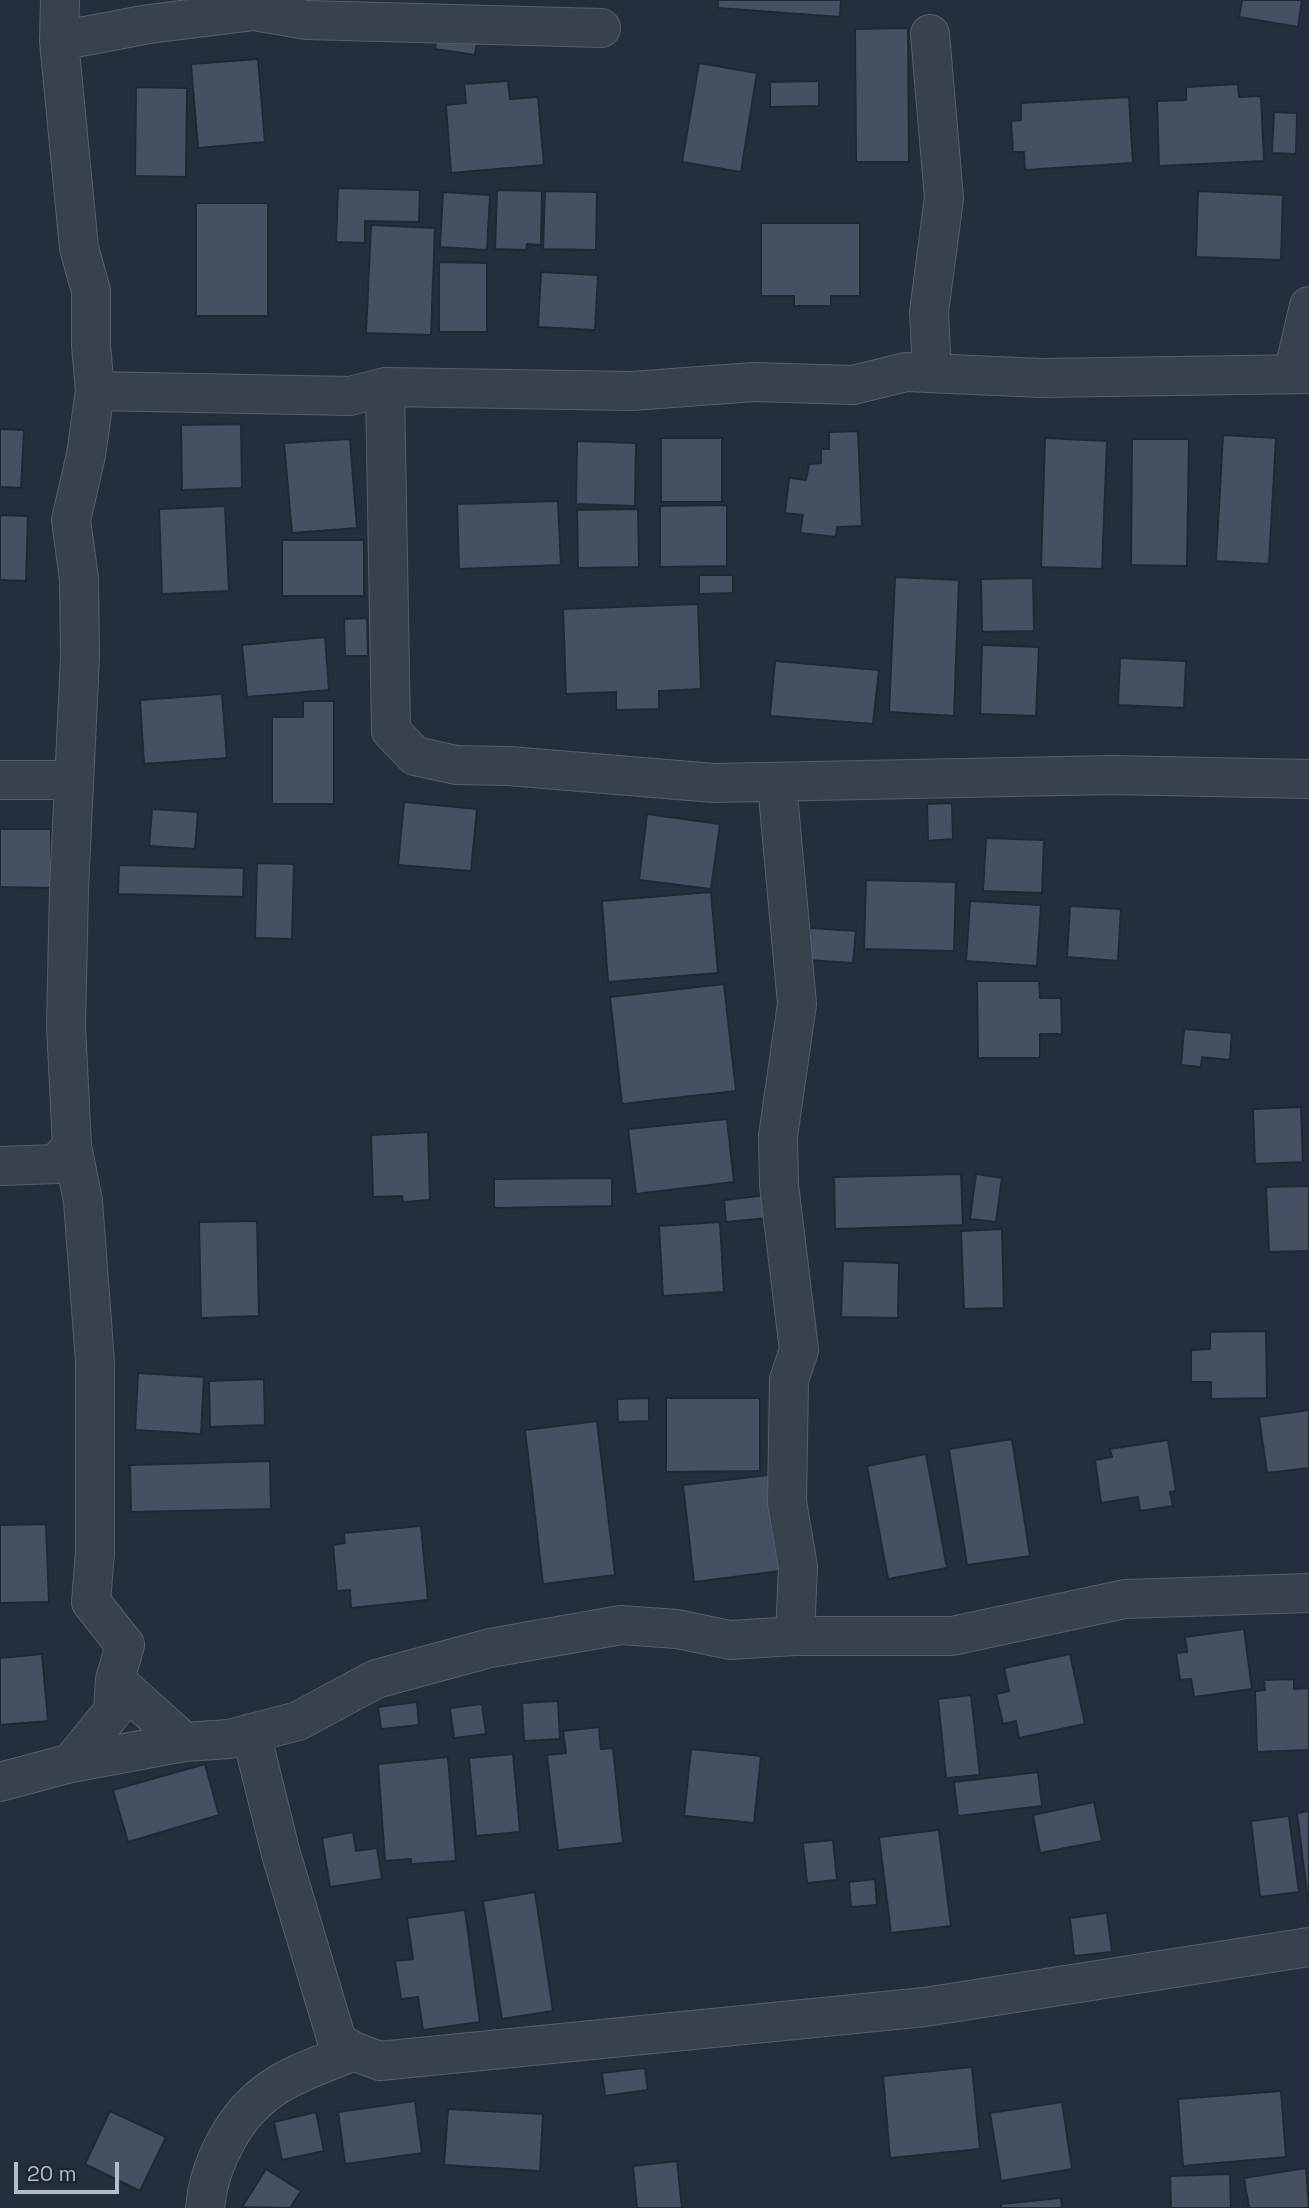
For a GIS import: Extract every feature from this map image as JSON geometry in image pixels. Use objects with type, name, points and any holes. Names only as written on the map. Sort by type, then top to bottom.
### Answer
[{"type":"street","points":[[60,0],[59,41],[79,248],[91,291],[91,345],[95,391],[86,455],[71,520],[79,579],[80,657],[73,780],[66,1026],[72,1146],[83,1201],[96,1362],[95,1552],[91,1602],[125,1645],[115,1680],[113,1711],[71,1763]]},
{"type":"street","points":[[59,41],[149,24],[254,11],[307,20],[601,27]]},
{"type":"street","points":[[930,34],[944,198],[929,312],[932,372]]},
{"type":"street","points":[[95,391],[350,396],[384,387],[632,391],[754,382],[853,385],[906,372],[1041,378],[1301,374],[1309,306]]},
{"type":"street","points":[[384,387],[391,732],[415,756],[456,765],[509,766],[714,783],[777,784],[1111,775],[1309,779]]},
{"type":"street","points":[[0,780],[73,780]]},
{"type":"street","points":[[777,784],[797,1004],[778,1136],[779,1185],[799,1350],[789,1380],[787,1502],[798,1567],[795,1636]]},
{"type":"street","points":[[0,1166],[56,1164],[72,1146]]},
{"type":"street","points":[[0,1782],[71,1763],[184,1742],[229,1739],[298,1721],[376,1679],[490,1648],[621,1625],[677,1629],[730,1640],[795,1636],[953,1636],[1125,1599],[1309,1593]]},
{"type":"street","points":[[115,1680],[184,1742]]},
{"type":"street","points":[[251,1733],[281,1854],[337,2041],[353,2051],[380,2061],[925,2007],[1309,1947]]},
{"type":"street","points":[[205,2208],[207,2185],[235,2123],[273,2088],[353,2051]]},
{"type":"building","points":[[718,0],[841,0],[840,17],[718,8]]},
{"type":"building","points":[[1242,0],[1302,0],[1298,27],[1239,17]]},
{"type":"building","points":[[439,18],[480,24],[475,55],[435,49]]},
{"type":"building","points":[[908,28],[909,162],[856,162],[855,29]]},
{"type":"building","points":[[258,59],[265,142],[198,148],[191,64]]},
{"type":"building","points":[[699,63],[757,73],[741,172],[682,162]]},
{"type":"building","points":[[508,81],[510,99],[538,97],[544,165],[451,173],[446,105],[466,103],[464,84]]},
{"type":"building","points":[[819,81],[819,106],[770,107],[770,82]]},
{"type":"building","points":[[1238,84],[1239,97],[1261,96],[1264,161],[1159,166],[1157,101],[1186,100],[1186,87]]},
{"type":"building","points":[[136,87],[187,88],[186,177],[135,176]]},
{"type":"building","points":[[1129,97],[1133,163],[1025,170],[1024,152],[1013,152],[1011,121],[1021,120],[1021,103]]},
{"type":"building","points":[[1274,112],[1297,113],[1296,154],[1272,153]]},
{"type":"building","points":[[338,188],[420,190],[419,222],[365,221],[365,243],[336,242]]},
{"type":"building","points":[[497,190],[542,191],[541,245],[527,244],[526,250],[495,249]]},
{"type":"building","points":[[545,191],[597,192],[596,250],[543,249]]},
{"type":"building","points":[[1198,191],[1283,195],[1281,260],[1196,257]]},
{"type":"building","points":[[443,192],[490,195],[487,250],[440,247]]},
{"type":"building","points":[[196,203],[268,203],[268,316],[196,316]]},
{"type":"building","points":[[761,223],[860,223],[860,296],[831,296],[831,306],[794,306],[794,296],[761,296]]},
{"type":"building","points":[[371,225],[435,228],[431,335],[366,333]]},
{"type":"building","points":[[439,262],[487,263],[487,332],[439,332]]},
{"type":"building","points":[[541,272],[598,275],[595,330],[538,327]]},
{"type":"building","points":[[241,424],[242,488],[182,490],[181,425]]},
{"type":"building","points":[[0,429],[24,430],[21,488],[0,487]]},
{"type":"building","points":[[858,431],[862,526],[837,527],[836,537],[800,533],[803,515],[785,513],[789,478],[806,480],[809,464],[821,463],[821,449],[829,449],[829,432]]},
{"type":"building","points":[[1223,435],[1276,438],[1269,564],[1216,561]]},
{"type":"building","points":[[661,438],[722,438],[722,502],[661,502]]},
{"type":"building","points":[[1045,438],[1107,441],[1102,569],[1041,567]]},
{"type":"building","points":[[350,439],[357,528],[292,533],[284,443]]},
{"type":"building","points":[[1132,439],[1189,439],[1187,566],[1131,565]]},
{"type":"building","points":[[577,441],[636,443],[635,506],[576,504]]},
{"type":"building","points":[[558,501],[561,565],[459,569],[457,504]]},
{"type":"building","points":[[727,505],[727,566],[660,567],[660,506]]},
{"type":"building","points":[[225,506],[229,591],[162,594],[159,509]]},
{"type":"building","points":[[638,509],[639,567],[578,568],[577,510]]},
{"type":"building","points":[[0,515],[28,516],[26,581],[0,580]]},
{"type":"building","points":[[282,540],[364,540],[364,596],[282,596]]},
{"type":"building","points":[[699,575],[733,575],[733,593],[699,594]]},
{"type":"building","points":[[895,577],[959,580],[954,716],[889,712]]},
{"type":"building","points":[[1033,578],[1034,631],[982,632],[981,579]]},
{"type":"building","points":[[698,604],[701,689],[659,691],[659,709],[616,710],[616,692],[566,694],[563,609]]},
{"type":"building","points":[[367,618],[368,656],[345,656],[344,619]]},
{"type":"building","points":[[325,637],[329,690],[247,697],[242,645]]},
{"type":"building","points":[[982,645],[1039,647],[1036,716],[980,714]]},
{"type":"building","points":[[1120,658],[1186,661],[1184,708],[1118,705]]},
{"type":"building","points":[[775,661],[879,670],[873,724],[770,716]]},
{"type":"building","points":[[222,694],[227,758],[144,764],[140,700]]},
{"type":"building","points":[[303,701],[334,701],[334,804],[272,804],[272,717],[303,717]]},
{"type":"building","points":[[404,802],[477,809],[471,871],[398,865]]},
{"type":"building","points":[[952,803],[953,839],[928,841],[927,804]]},
{"type":"building","points":[[152,809],[198,812],[195,849],[149,846]]},
{"type":"building","points":[[647,814],[720,824],[711,889],[639,880]]},
{"type":"building","points":[[0,829],[51,829],[51,888],[0,887]]},
{"type":"building","points":[[986,838],[1044,840],[1042,893],[983,891]]},
{"type":"building","points":[[257,863],[294,864],[292,939],[255,938]]},
{"type":"building","points":[[119,865],[244,868],[243,897],[118,894]]},
{"type":"building","points":[[866,880],[956,882],[954,951],[864,949]]},
{"type":"building","points":[[711,892],[718,973],[608,982],[602,901]]},
{"type":"building","points":[[970,901],[1041,905],[1037,966],[966,961]]},
{"type":"building","points":[[1070,906],[1121,909],[1118,961],[1067,957]]},
{"type":"building","points":[[810,928],[856,931],[853,963],[807,960]]},
{"type":"building","points":[[977,981],[1039,981],[1040,998],[1061,998],[1062,1034],[1040,1034],[1040,1058],[978,1058]]},
{"type":"building","points":[[724,984],[736,1091],[622,1104],[610,997]]},
{"type":"building","points":[[1184,1029],[1232,1033],[1230,1060],[1202,1057],[1201,1067],[1181,1065]]},
{"type":"building","points":[[1301,1107],[1303,1162],[1255,1164],[1253,1109]]},
{"type":"building","points":[[727,1119],[734,1182],[636,1194],[628,1129]]},
{"type":"building","points":[[428,1132],[430,1200],[403,1202],[402,1196],[373,1197],[371,1135]]},
{"type":"building","points":[[961,1174],[963,1225],[835,1229],[834,1177]]},
{"type":"building","points":[[976,1174],[1002,1178],[996,1222],[970,1219]]},
{"type":"building","points":[[612,1178],[612,1206],[494,1208],[494,1179]]},
{"type":"building","points":[[1309,1186],[1309,1251],[1269,1252],[1266,1187]]},
{"type":"building","points":[[766,1195],[769,1218],[726,1222],[724,1200]]},
{"type":"building","points":[[257,1221],[259,1316],[201,1318],[199,1222]]},
{"type":"building","points":[[720,1222],[724,1292],[663,1296],[659,1226]]},
{"type":"building","points":[[1002,1229],[1004,1308],[964,1309],[961,1231]]},
{"type":"building","points":[[843,1261],[899,1263],[898,1318],[841,1317]]},
{"type":"building","points":[[1266,1331],[1267,1398],[1211,1399],[1211,1382],[1191,1382],[1191,1350],[1210,1349],[1210,1332]]},
{"type":"building","points":[[138,1373],[204,1377],[201,1434],[135,1430]]},
{"type":"building","points":[[264,1379],[265,1425],[210,1427],[209,1381]]},
{"type":"building","points":[[649,1398],[649,1421],[618,1422],[617,1399]]},
{"type":"building","points":[[666,1398],[760,1398],[760,1471],[666,1472]]},
{"type":"building","points":[[1309,1410],[1309,1468],[1267,1473],[1259,1417]]},
{"type":"building","points":[[597,1421],[615,1575],[543,1584],[525,1430]]},
{"type":"building","points":[[1012,1439],[1030,1556],[967,1565],[949,1449]]},
{"type":"building","points":[[1168,1440],[1176,1491],[1170,1492],[1173,1506],[1140,1511],[1138,1497],[1101,1503],[1095,1460],[1112,1457],[1110,1449]]},
{"type":"building","points":[[926,1454],[947,1568],[888,1579],[867,1466]]},
{"type":"building","points":[[270,1461],[271,1509],[131,1512],[130,1465]]},
{"type":"building","points":[[769,1475],[780,1571],[694,1582],[683,1485]]},
{"type":"building","points":[[46,1524],[49,1602],[0,1603],[0,1525]]},
{"type":"building","points":[[421,1526],[428,1600],[351,1608],[350,1590],[337,1591],[333,1545],[345,1543],[344,1533]]},
{"type":"building","points":[[1244,1629],[1252,1689],[1194,1697],[1191,1679],[1180,1680],[1176,1653],[1187,1652],[1185,1637]]},
{"type":"building","points":[[42,1654],[48,1721],[0,1725],[0,1658]]},
{"type":"building","points":[[1070,1654],[1085,1724],[1019,1738],[1016,1721],[1003,1724],[996,1694],[1009,1691],[1004,1668]]},
{"type":"building","points":[[1294,1679],[1294,1689],[1309,1688],[1309,1750],[1257,1752],[1255,1691],[1265,1690],[1264,1680]]},
{"type":"building","points":[[971,1695],[980,1775],[946,1778],[938,1699]]},
{"type":"building","points":[[558,1701],[560,1739],[524,1741],[522,1703]]},
{"type":"building","points":[[417,1702],[419,1725],[381,1729],[378,1707]]},
{"type":"building","points":[[482,1704],[486,1734],[454,1738],[450,1708]]},
{"type":"building","points":[[599,1727],[601,1749],[613,1748],[623,1843],[558,1850],[547,1755],[566,1753],[563,1731]]},
{"type":"building","points":[[691,1749],[761,1756],[754,1823],[684,1816]]},
{"type":"building","points":[[513,1754],[520,1832],[476,1836],[469,1758]]},
{"type":"building","points":[[448,1757],[456,1861],[411,1864],[411,1859],[385,1861],[378,1764]]},
{"type":"building","points":[[205,1764],[219,1815],[128,1842],[113,1790]]},
{"type":"building","points":[[1038,1772],[1042,1806],[958,1816],[954,1782]]},
{"type":"building","points":[[1094,1802],[1102,1841],[1040,1853],[1033,1815]]},
{"type":"building","points":[[1309,1811],[1309,1901],[1308,1901],[1297,1813]]},
{"type":"building","points":[[1289,1816],[1299,1892],[1260,1897],[1251,1821]]},
{"type":"building","points":[[939,1830],[951,1926],[891,1933],[879,1837]]},
{"type":"building","points":[[353,1832],[356,1851],[377,1848],[382,1879],[330,1887],[322,1838]]},
{"type":"building","points":[[833,1840],[837,1880],[807,1883],[803,1843]]},
{"type":"building","points":[[875,1879],[877,1905],[851,1907],[849,1882]]},
{"type":"building","points":[[535,1892],[553,2011],[502,2019],[483,1901]]},
{"type":"building","points":[[465,1910],[480,2022],[423,2030],[418,1997],[401,1999],[395,1961],[413,1959],[407,1918]]},
{"type":"building","points":[[1107,1913],[1112,1952],[1074,1956],[1070,1918]]},
{"type":"building","points":[[972,2067],[980,2149],[890,2158],[883,2076]]},
{"type":"building","points":[[645,2068],[648,2090],[605,2096],[602,2073]]},
{"type":"building","points":[[1281,2091],[1286,2157],[1183,2166],[1178,2099]]},
{"type":"building","points":[[415,2101],[422,2153],[345,2164],[338,2112]]},
{"type":"building","points":[[1062,2102],[1072,2169],[1001,2181],[990,2113]]},
{"type":"building","points":[[448,2109],[543,2114],[540,2171],[444,2165]]},
{"type":"building","points":[[110,2111],[166,2137],[140,2191],[85,2164]]},
{"type":"building","points":[[316,2112],[324,2151],[282,2160],[274,2122]]},
{"type":"building","points":[[677,2161],[682,2208],[637,2208],[633,2166]]},
{"type":"building","points":[[1306,2168],[1309,2208],[1249,2208],[1244,2178]]},
{"type":"building","points":[[266,2169],[301,2191],[290,2208],[242,2207]]},
{"type":"building","points":[[1230,2174],[1231,2208],[1171,2208],[1170,2176]]},
{"type":"building","points":[[1061,2198],[1062,2208],[1001,2208],[1001,2204]]}]
